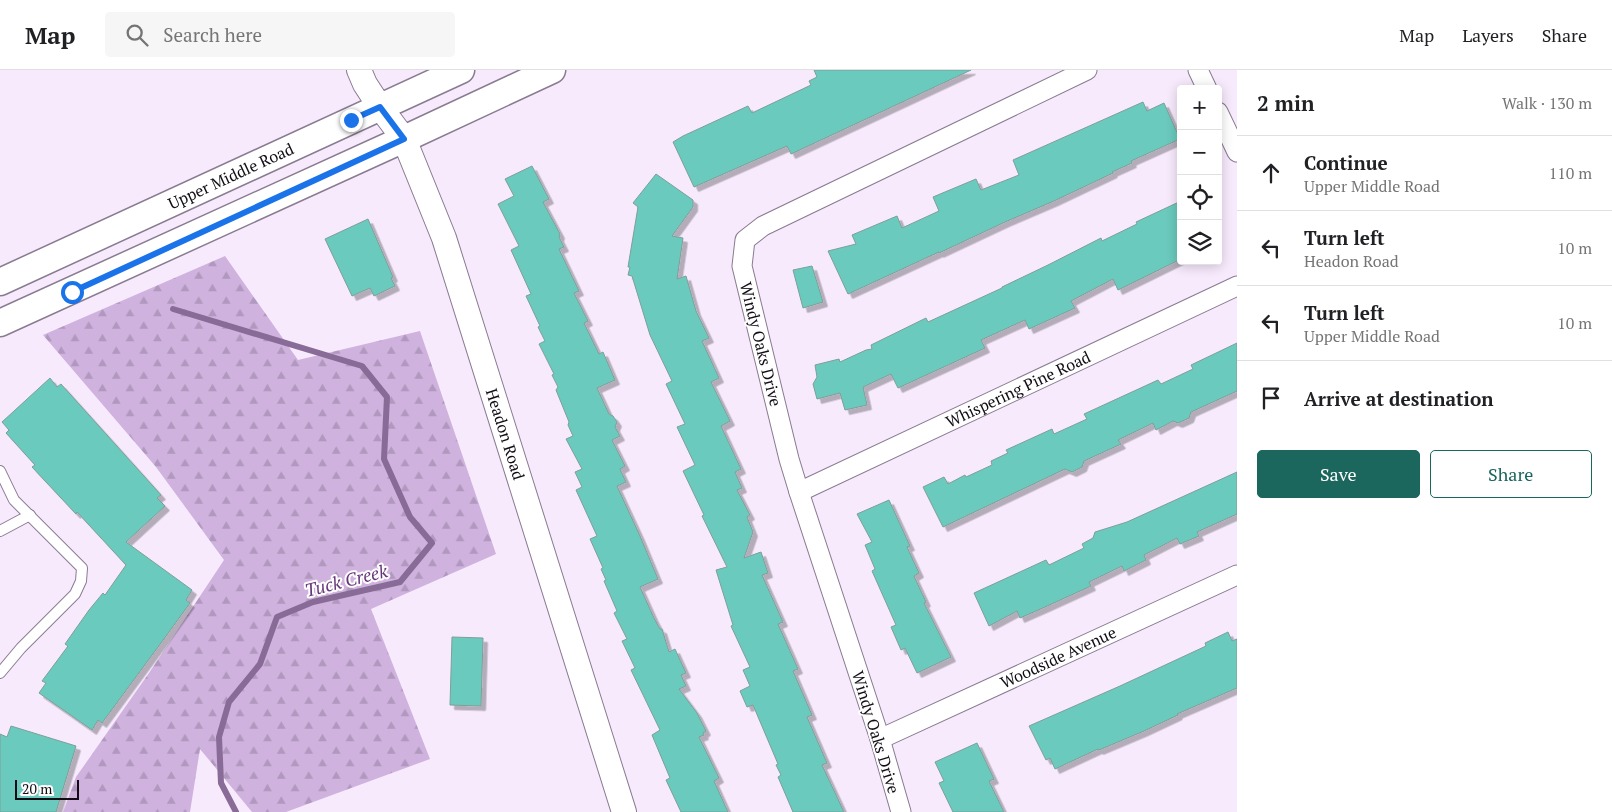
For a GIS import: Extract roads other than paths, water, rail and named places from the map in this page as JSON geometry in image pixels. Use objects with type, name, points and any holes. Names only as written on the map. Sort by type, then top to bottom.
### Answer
[{"type":"main road","name":"Upper Middle Road","points":[[0,282],[461,70]]},
{"type":"main road","points":[[0,323],[552,70]]},
{"type":"street","name":"Headon Road","points":[[359,70],[365,84],[404,139],[444,238],[624,812]]},
{"type":"street","name":"Windy Oaks Drive","points":[[901,812],[880,739],[789,459],[742,266],[745,240],[762,226],[1087,70]]},
{"type":"street","points":[[1198,70],[1205,85]]},
{"type":"street","points":[[1222,120],[1237,152]]},
{"type":"street","name":"Whispering Pine Road","points":[[799,492],[1237,286]]},
{"type":"street","name":"Woodside Avenue","points":[[880,739],[1237,575]]},
{"type":"lane","points":[[0,471],[14,500],[82,568],[81,581],[75,594],[21,648],[0,673]]},
{"type":"lane","points":[[0,531],[30,515]]},
{"type":"waterway","name":"Tuck Creek","points":[[173,309],[362,366],[387,397],[384,459],[410,517],[432,543],[400,582],[313,602],[277,617],[260,664],[229,702],[219,737],[221,783],[236,812]]}]
